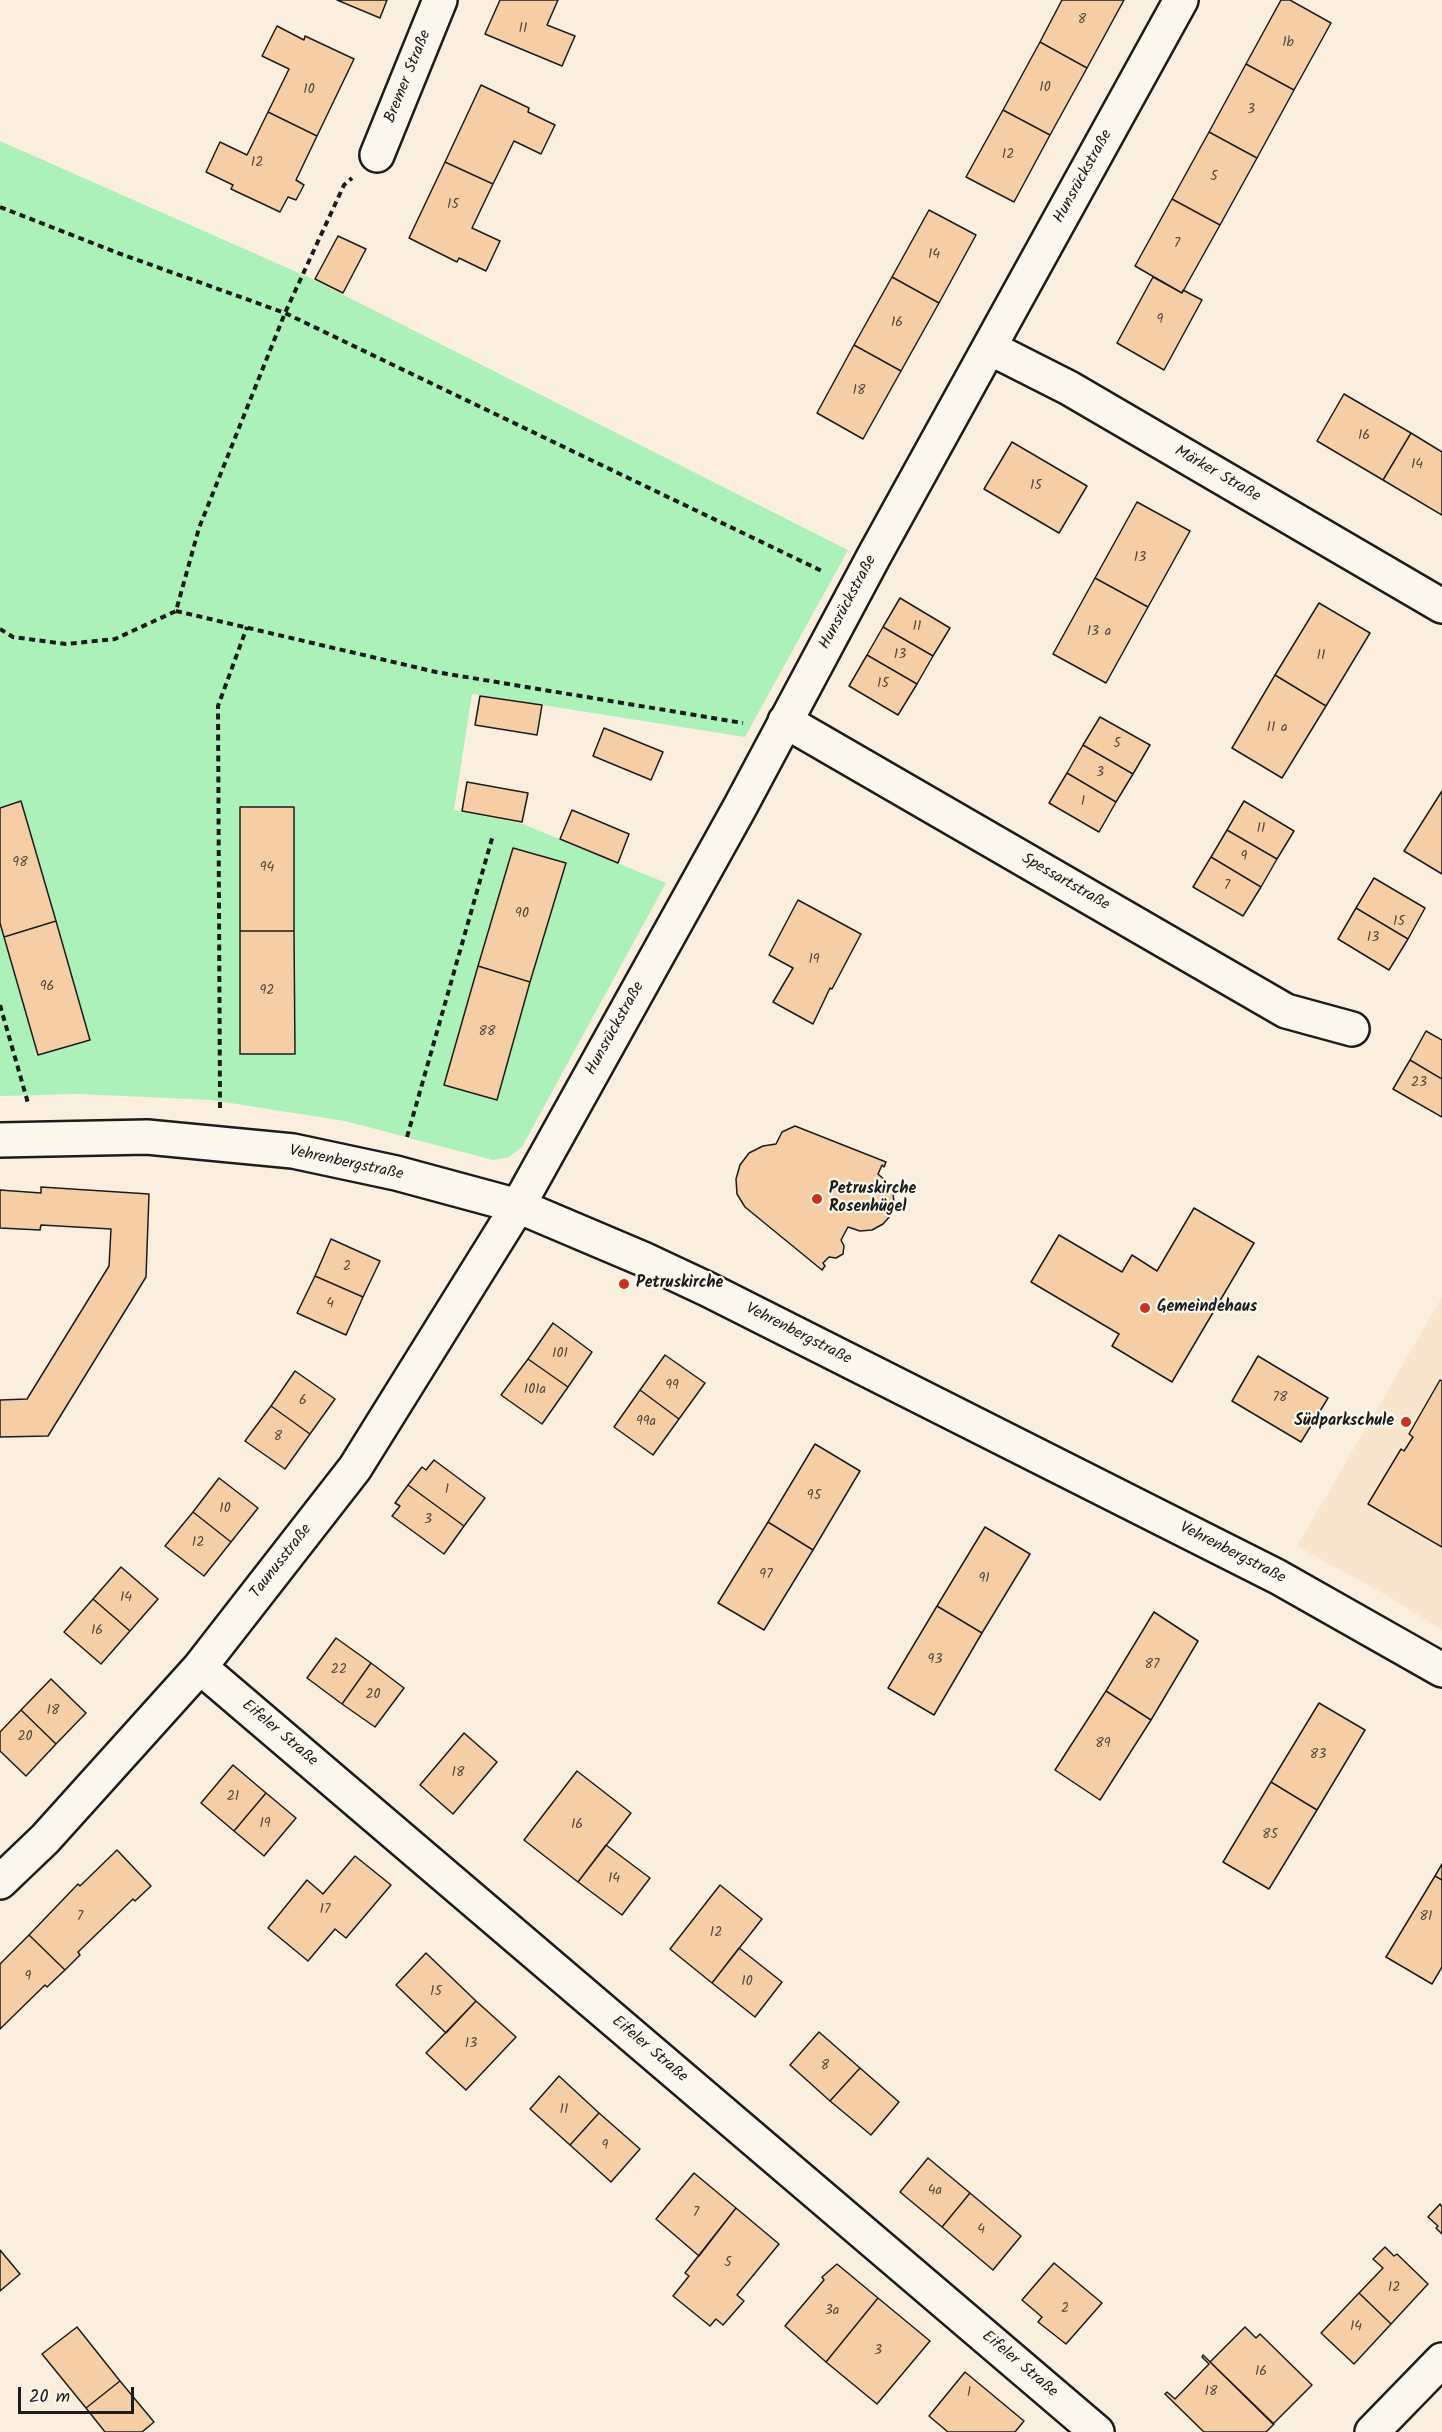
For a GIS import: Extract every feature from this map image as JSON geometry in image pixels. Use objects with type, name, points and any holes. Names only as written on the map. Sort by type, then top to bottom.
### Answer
[{"type":"street","name":"Bremer Straße","points":[[376,155],[440,0]]},
{"type":"street","name":"Hunsrückstraße","points":[[518,1206],[740,807],[857,588],[1181,0]]},
{"type":"street","name":"Märker Straße","points":[[990,348],[1069,388],[1442,606]]},
{"type":"street","name":"Spessartstraße","points":[[785,721],[1286,1011],[1352,1029]]},
{"type":"street","name":"Vehrenbergstraße","points":[[0,1140],[147,1137],[293,1151],[396,1173],[518,1206],[707,1289],[1278,1576],[1442,1670]]},
{"type":"street","name":"Taunusstraße","points":[[0,1882],[45,1839],[200,1667],[355,1468],[518,1206]]},
{"type":"street","name":"Eifeler Straße","points":[[200,1667],[1097,2432]]},
{"type":"street","points":[[1372,2432],[1442,2360]]},
{"type":"path","points":[[176,611],[199,528],[285,312],[344,185],[376,155]]},
{"type":"path","points":[[0,207],[129,257],[285,312],[857,588]]},
{"type":"path","points":[[0,629],[13,638],[66,644],[115,639],[176,611],[436,672],[747,724],[785,721]]},
{"type":"path","points":[[221,1144],[218,706],[247,627]]},
{"type":"path","points":[[396,1173],[493,835]]},
{"type":"path","points":[[0,1005],[39,1139]]},
{"type":"shaded area","name":"Südparkschule","points":[[1442,1297],[1442,1630],[1391,1598],[1297,1546]]},
{"type":"green space","points":[[0,141],[308,277],[848,550],[745,737],[472,694],[454,810],[523,824],[666,883],[522,1147],[509,1157],[493,1160],[345,1121],[211,1100],[79,1094],[0,1096]]},
{"type":"building","points":[[337,0],[387,0],[380,18]]},
{"type":"building","points":[[500,0],[558,0],[547,25],[575,36],[562,66],[485,34]]},
{"type":"building","points":[[1062,0],[1124,0],[1087,68],[1040,42]]},
{"type":"building","points":[[1281,0],[1290,0],[1331,23],[1294,90],[1246,64]]},
{"type":"building","points":[[277,26],[304,40],[305,36],[354,59],[317,136],[268,112],[289,69],[262,56]]},
{"type":"building","points":[[1040,42],[1087,68],[1050,135],[1003,110]]},
{"type":"building","points":[[1246,64],[1294,90],[1257,158],[1209,132]]},
{"type":"building","points":[[481,85],[529,108],[528,112],[555,125],[541,154],[514,141],[493,184],[445,162]]},
{"type":"building","points":[[1003,110],[1050,135],[1014,202],[966,177]]},
{"type":"building","points":[[268,112],[317,136],[296,180],[304,185],[296,200],[288,197],[280,212],[231,189],[233,185],[206,172],[220,142],[247,155]]},
{"type":"building","points":[[1209,132],[1257,158],[1220,225],[1172,199]]},
{"type":"building","points":[[445,162],[493,184],[472,228],[500,241],[486,271],[459,258],[457,262],[409,238]]},
{"type":"building","points":[[1172,199],[1220,225],[1182,293],[1135,266]]},
{"type":"building","points":[[929,210],[976,235],[939,303],[892,277]]},
{"type":"building","points":[[338,236],[366,249],[343,293],[315,279]]},
{"type":"building","points":[[892,277],[939,303],[901,371],[854,345]]},
{"type":"building","points":[[1153,277],[1182,293],[1183,290],[1202,300],[1164,370],[1117,343]]},
{"type":"building","points":[[854,345],[901,371],[863,439],[817,413]]},
{"type":"building","points":[[1344,394],[1411,433],[1383,480],[1317,441]]},
{"type":"building","points":[[1411,433],[1442,452],[1442,515],[1383,480]]},
{"type":"building","points":[[1012,442],[1087,486],[1059,533],[984,489]]},
{"type":"building","points":[[1137,502],[1190,531],[1148,607],[1095,578]]},
{"type":"building","points":[[1095,578],[1148,607],[1106,683],[1053,654]]},
{"type":"building","points":[[900,598],[950,628],[933,656],[883,627]]},
{"type":"building","points":[[1319,603],[1370,633],[1326,706],[1275,675]]},
{"type":"building","points":[[883,627],[933,656],[917,684],[867,655]]},
{"type":"building","points":[[867,655],[917,684],[898,715],[849,686]]},
{"type":"building","points":[[1275,675],[1326,706],[1282,778],[1232,748]]},
{"type":"building","points":[[480,696],[542,705],[537,735],[475,725]]},
{"type":"building","points":[[1100,717],[1150,745],[1133,774],[1083,745]]},
{"type":"building","points":[[604,728],[663,752],[651,780],[593,756]]},
{"type":"building","points":[[1083,745],[1133,774],[1116,802],[1067,773]]},
{"type":"building","points":[[1067,773],[1116,802],[1099,832],[1049,803]]},
{"type":"building","points":[[467,782],[528,793],[522,822],[462,811]]},
{"type":"building","points":[[1442,791],[1442,874],[1404,851]]},
{"type":"building","points":[[21,801],[56,921],[4,937],[0,923],[0,808]]},
{"type":"building","points":[[1244,801],[1294,831],[1277,859],[1227,830]]},
{"type":"building","points":[[240,807],[294,807],[294,931],[240,931]]},
{"type":"building","points":[[572,810],[629,834],[618,863],[560,839]]},
{"type":"building","points":[[1227,830],[1277,859],[1261,887],[1211,857]]},
{"type":"building","points":[[513,848],[566,863],[530,982],[478,966]]},
{"type":"building","points":[[1211,857],[1261,887],[1243,916],[1193,887]]},
{"type":"building","points":[[1374,878],[1425,908],[1408,939],[1356,908]]},
{"type":"building","points":[[798,900],[861,934],[832,989],[830,988],[813,1024],[773,1002],[793,968],[769,955]]},
{"type":"building","points":[[1356,908],[1408,939],[1389,970],[1338,939]]},
{"type":"building","points":[[56,921],[90,1040],[38,1055],[4,937]]},
{"type":"building","points":[[240,931],[294,931],[295,1054],[240,1054]]},
{"type":"building","points":[[478,966],[530,982],[497,1100],[444,1085]]},
{"type":"building","points":[[1426,1031],[1442,1040],[1442,1079],[1410,1060]]},
{"type":"building","points":[[1410,1060],[1442,1079],[1442,1117],[1393,1089]]},
{"type":"building","name":"Petruskirche Rosenhügel","points":[[795,1126],[886,1162],[878,1174],[893,1192],[894,1204],[891,1215],[883,1224],[872,1230],[860,1231],[848,1227],[841,1240],[844,1246],[843,1254],[836,1258],[829,1257],[823,1263],[825,1266],[822,1270],[745,1207],[737,1194],[736,1179],[740,1165],[749,1153],[763,1146],[776,1144],[782,1132]]},
{"type":"building","points":[[41,1187],[149,1194],[146,1277],[48,1436],[0,1437],[0,1400],[27,1399],[109,1266],[111,1229],[41,1225],[40,1230],[0,1228],[0,1190],[41,1193]]},
{"type":"building","name":"Gemeindehaus","points":[[1194,1208],[1254,1243],[1172,1382],[1112,1346],[1119,1334],[1031,1282],[1059,1235],[1122,1272],[1132,1255],[1157,1271]]},
{"type":"building","points":[[331,1239],[380,1261],[363,1297],[315,1276]]},
{"type":"building","points":[[315,1276],[363,1297],[346,1335],[297,1313]]},
{"type":"building","points":[[553,1323],[592,1352],[568,1387],[528,1359]]},
{"type":"building","points":[[665,1355],[705,1383],[679,1419],[640,1390]]},
{"type":"building","points":[[1258,1356],[1328,1398],[1301,1442],[1232,1401]]},
{"type":"building","points":[[528,1359],[568,1387],[542,1424],[501,1395]]},
{"type":"building","points":[[295,1371],[335,1399],[310,1434],[271,1406]]},
{"type":"building","points":[[1440,1380],[1442,1381],[1442,1547],[1368,1504],[1401,1449],[1404,1451],[1413,1437],[1409,1434]]},
{"type":"building","points":[[640,1390],[679,1419],[653,1455],[614,1427]]},
{"type":"building","points":[[271,1406],[310,1434],[285,1469],[245,1441]]},
{"type":"building","points":[[815,1444],[860,1471],[813,1550],[768,1522]]},
{"type":"building","points":[[434,1460],[485,1498],[464,1526],[408,1485],[422,1467],[426,1470]]},
{"type":"building","points":[[219,1478],[258,1508],[231,1542],[193,1512]]},
{"type":"building","points":[[408,1485],[464,1526],[444,1554],[392,1516],[400,1506],[395,1503]]},
{"type":"building","points":[[193,1512],[231,1542],[204,1576],[165,1546]]},
{"type":"building","points":[[768,1522],[813,1550],[764,1630],[718,1603]]},
{"type":"building","points":[[985,1527],[1030,1554],[982,1633],[937,1606]]},
{"type":"building","points":[[121,1567],[158,1599],[130,1631],[93,1599]]},
{"type":"building","points":[[93,1599],[130,1631],[101,1664],[64,1632]]},
{"type":"building","points":[[937,1606],[982,1633],[934,1715],[888,1688]]},
{"type":"building","points":[[1154,1612],[1198,1641],[1151,1720],[1106,1691]]},
{"type":"building","points":[[336,1638],[371,1663],[342,1704],[307,1678]]},
{"type":"building","points":[[371,1663],[404,1688],[375,1727],[342,1704]]},
{"type":"building","points":[[51,1679],[86,1713],[56,1744],[21,1710]]},
{"type":"building","points":[[1106,1691],[1151,1720],[1100,1800],[1055,1770]]},
{"type":"building","points":[[1319,1703],[1365,1730],[1317,1810],[1271,1782]]},
{"type":"building","points":[[21,1710],[56,1744],[26,1776],[0,1751],[0,1732]]},
{"type":"building","points":[[464,1733],[497,1762],[453,1814],[420,1785]]},
{"type":"building","points":[[233,1765],[266,1793],[234,1831],[201,1803]]},
{"type":"building","points":[[577,1771],[631,1813],[578,1882],[524,1840]]},
{"type":"building","points":[[1271,1782],[1317,1810],[1269,1889],[1223,1862]]},
{"type":"building","points":[[266,1793],[296,1818],[264,1856],[234,1831]]},
{"type":"building","points":[[606,1845],[650,1878],[622,1915],[578,1882]]},
{"type":"building","points":[[117,1850],[151,1886],[135,1901],[133,1899],[78,1952],[80,1955],[65,1970],[29,1935],[78,1884],[80,1886]]},
{"type":"building","points":[[355,1856],[391,1885],[346,1938],[335,1929],[308,1961],[268,1928],[307,1880],[323,1894]]},
{"type":"building","points":[[1442,1864],[1442,1880],[1435,1876]]},
{"type":"building","points":[[1435,1876],[1442,1880],[1442,1967],[1432,1984],[1386,1957]]},
{"type":"building","points":[[720,1885],[762,1919],[712,1983],[670,1949]]},
{"type":"building","points":[[29,1935],[65,1970],[47,1987],[45,1985],[0,2029],[0,1964]]},
{"type":"building","points":[[739,1948],[782,1982],[755,2017],[712,1983]]},
{"type":"building","points":[[426,1953],[476,2001],[446,2033],[396,1985]]},
{"type":"building","points":[[476,2001],[516,2037],[466,2090],[426,2053]]},
{"type":"building","points":[[819,2032],[860,2068],[830,2101],[790,2065]]},
{"type":"building","points":[[860,2068],[899,2102],[871,2135],[830,2101]]},
{"type":"building","points":[[559,2076],[599,2113],[570,2145],[530,2109]]},
{"type":"building","points":[[599,2113],[640,2149],[611,2182],[570,2145]]},
{"type":"building","points":[[928,2158],[970,2193],[942,2227],[900,2192]]},
{"type":"building","points":[[694,2173],[736,2208],[699,2256],[656,2219]]},
{"type":"building","points":[[970,2193],[1021,2236],[993,2270],[942,2227]]},
{"type":"building","points":[[1440,2204],[1442,2234],[1436,2228],[1438,2226],[1428,2217]]},
{"type":"building","points":[[736,2208],[779,2244],[737,2295],[744,2301],[723,2325],[716,2319],[710,2326],[673,2296],[689,2276],[685,2273]]},
{"type":"building","points":[[1385,2247],[1394,2256],[1397,2254],[1428,2284],[1391,2324],[1359,2293],[1383,2268],[1373,2259]]},
{"type":"building","points":[[0,2250],[20,2274],[0,2291]]},
{"type":"building","points":[[1054,2263],[1102,2303],[1066,2344],[1038,2322],[1042,2317],[1022,2300]]},
{"type":"building","points":[[837,2264],[878,2298],[826,2362],[785,2326],[824,2280],[822,2277]]},
{"type":"building","points":[[1359,2293],[1391,2324],[1354,2364],[1321,2333]]},
{"type":"building","points":[[878,2298],[930,2341],[877,2404],[826,2362]]},
{"type":"building","points":[[77,2327],[120,2381],[86,2408],[42,2354]]},
{"type":"building","points":[[1245,2327],[1256,2338],[1260,2334],[1312,2385],[1273,2424],[1210,2362]]},
{"type":"building","points":[[1203,2355],[1274,2424],[1266,2432],[1204,2432],[1165,2394],[1167,2392],[1175,2399],[1209,2364],[1202,2357]]},
{"type":"building","points":[[965,2372],[1024,2421],[1015,2432],[948,2432],[929,2416]]},
{"type":"building","points":[[120,2381],[154,2422],[142,2432],[105,2432],[86,2408]]},
{"type":"place","name":"Petruskirche Rosenhügel","points":[[817,1199]]},
{"type":"place","name":"Petruskirche","points":[[624,1284]]},
{"type":"place","name":"Gemeindehaus","points":[[1145,1308]]},
{"type":"place","name":"Südparkschule","points":[[1406,1422]]}]
